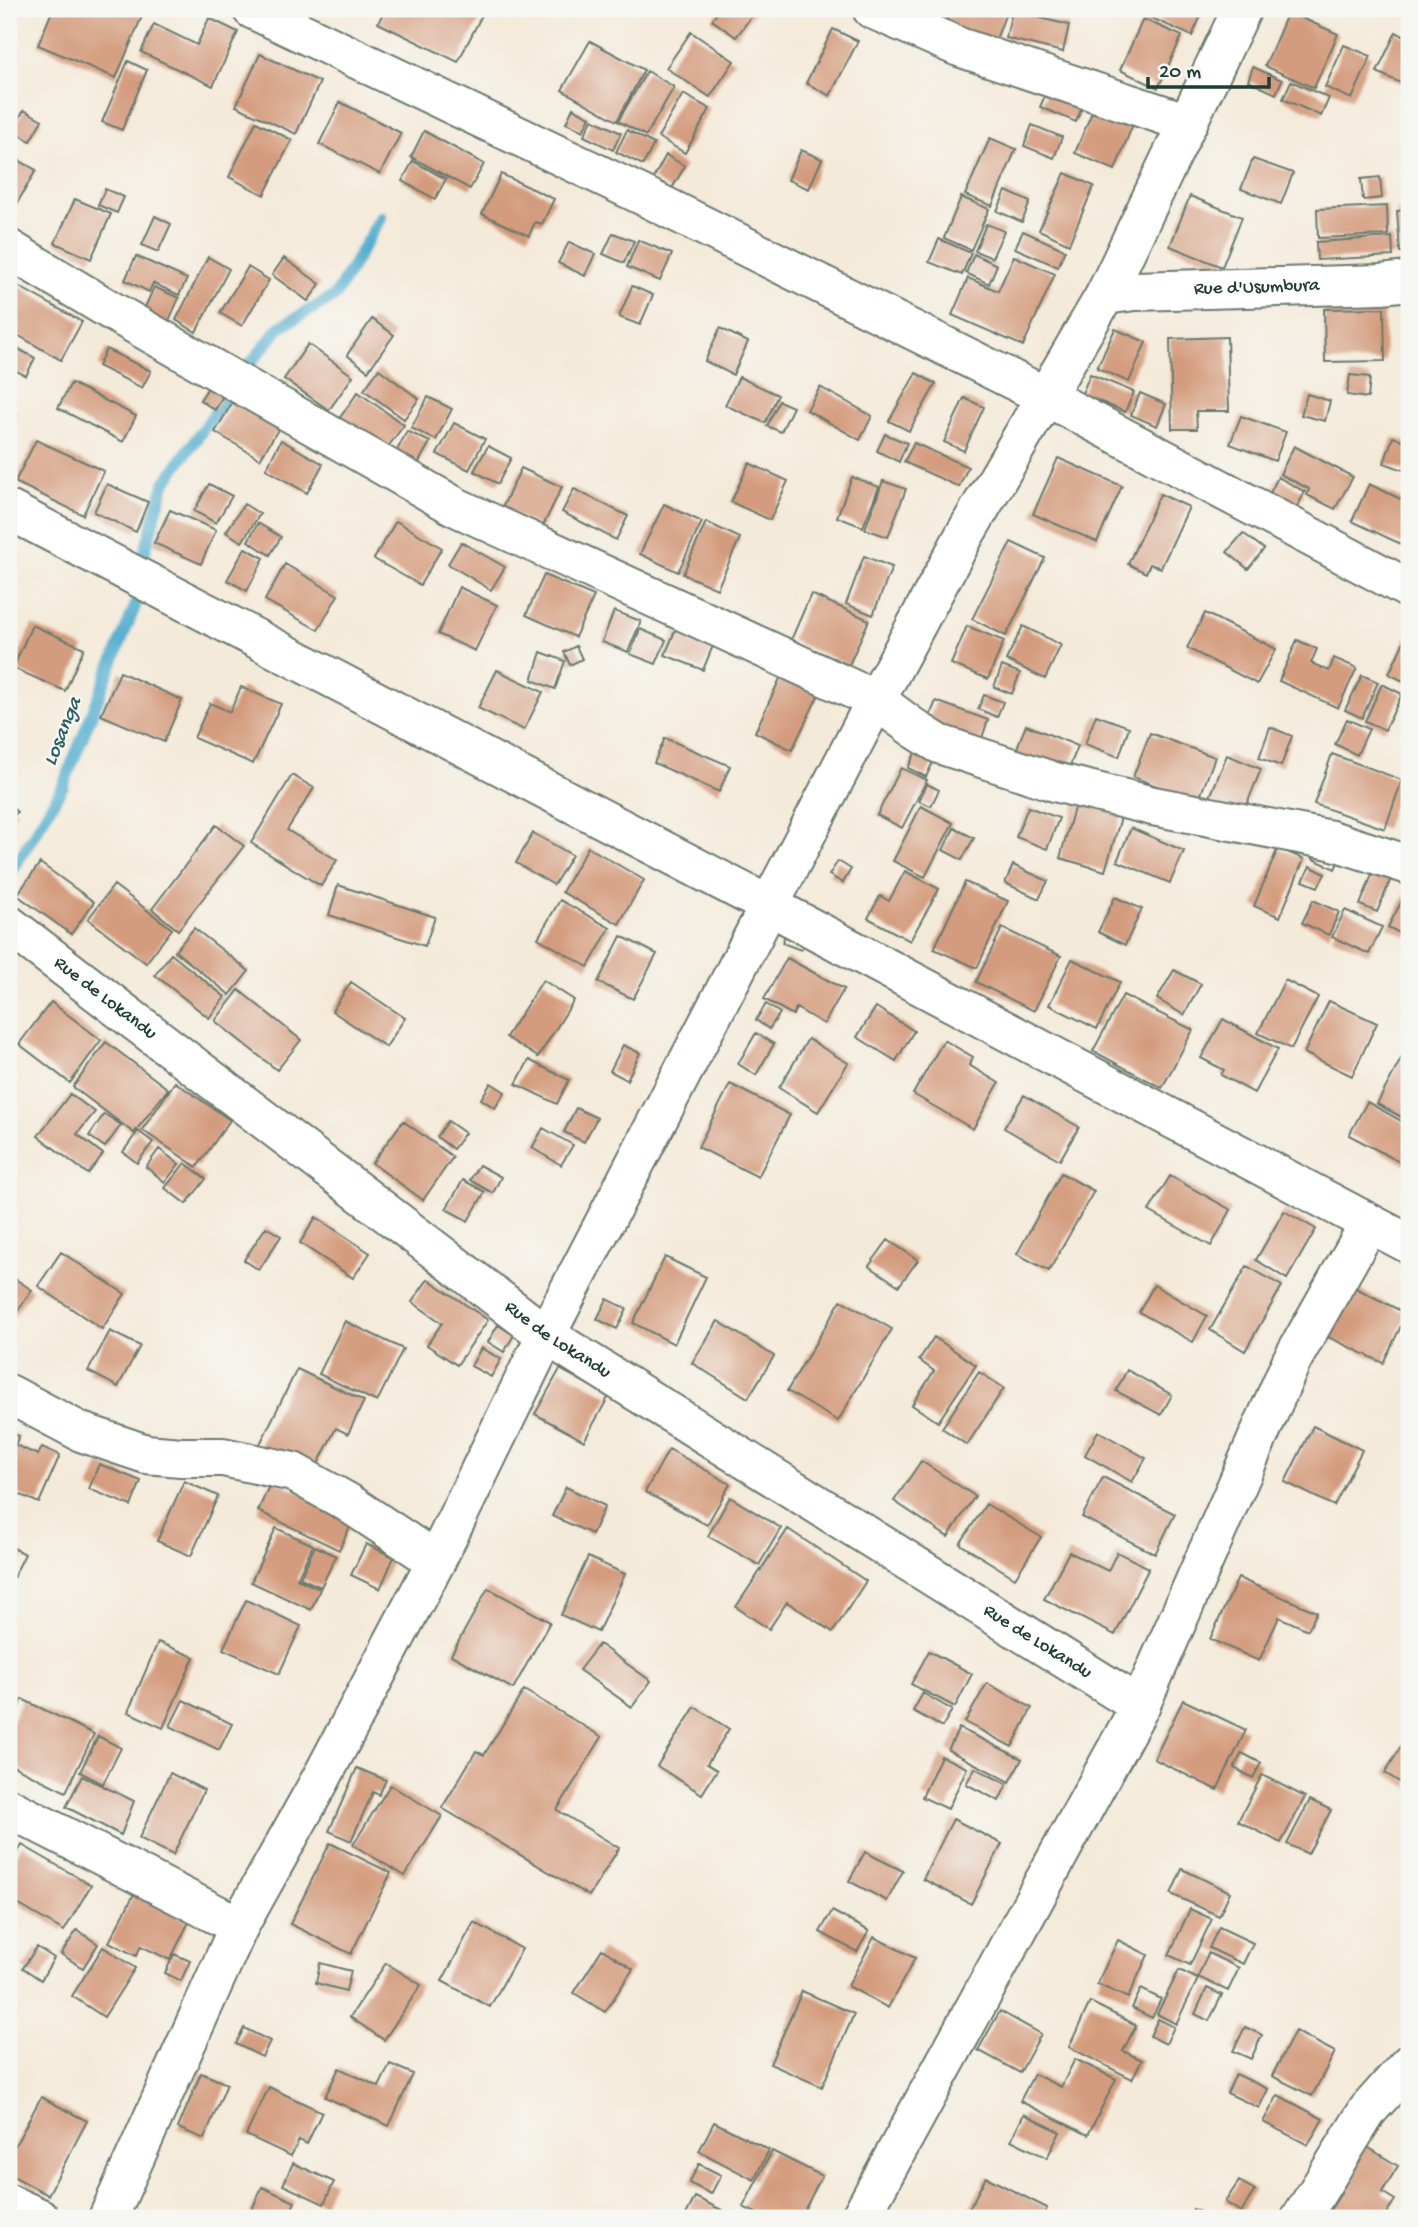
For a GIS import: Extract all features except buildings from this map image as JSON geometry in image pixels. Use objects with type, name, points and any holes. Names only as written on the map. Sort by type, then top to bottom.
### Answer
[{"type":"street","points":[[252,9],[642,195],[1045,396],[1409,589]]},
{"type":"street","points":[[872,9],[959,47],[1188,123]]},
{"type":"street","points":[[108,2218],[239,1926],[322,1777],[436,1561],[546,1335],[876,699],[964,536],[1105,295],[1242,9]]},
{"type":"street","points":[[9,249],[110,310],[456,507],[876,699],[939,744],[1055,782],[1153,806],[1331,839],[1409,865]]},
{"type":"street","name":"Rue d'Usumbura","points":[[1105,295],[1135,291],[1409,281]]},
{"type":"street","points":[[9,510],[770,906],[1409,1244]]},
{"type":"street","name":"Rue de Lokandu","points":[[9,925],[546,1335],[1140,1706]]},
{"type":"street","points":[[860,2218],[1140,1706],[1292,1360],[1369,1224]]},
{"type":"street","points":[[9,1394],[81,1432],[146,1454],[223,1457],[293,1472],[347,1502],[436,1561]]},
{"type":"street","points":[[9,1808],[239,1926]]},
{"type":"street","points":[[1301,2218],[1368,2110],[1409,2064]]},
{"type":"street","points":[[9,2204],[40,2218]]},
{"type":"waterway","name":"Losanga","points":[[247,368],[280,327],[335,296],[381,217]]},
{"type":"waterway","name":"Losanga","points":[[143,558],[164,484],[232,389]]},
{"type":"waterway","name":"Losanga","points":[[9,876],[63,786],[140,594]]}]
